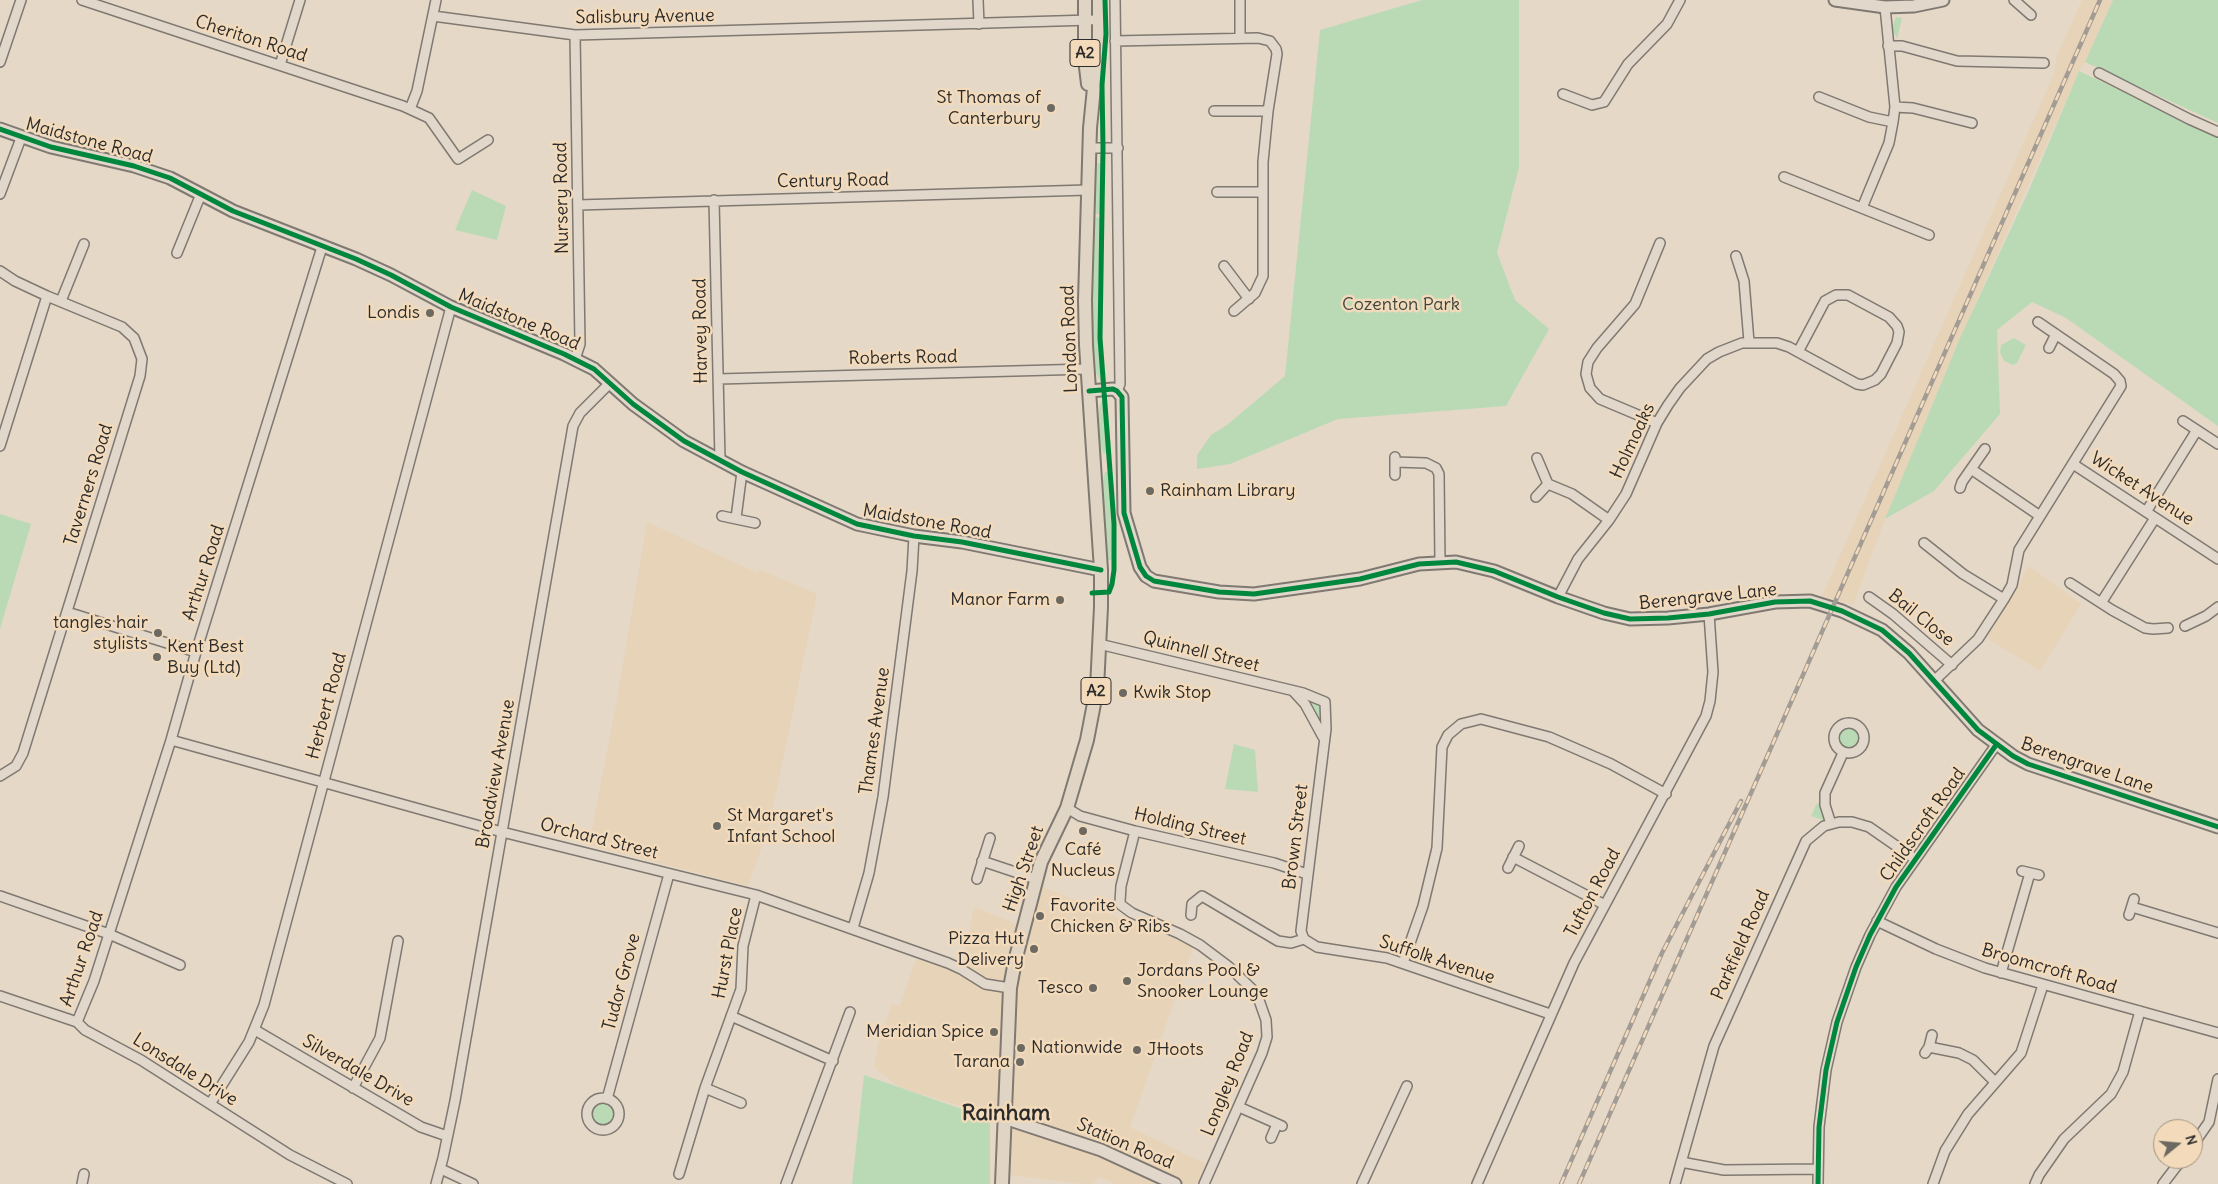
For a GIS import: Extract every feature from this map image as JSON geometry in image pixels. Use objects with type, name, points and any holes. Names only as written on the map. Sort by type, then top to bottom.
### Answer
[{"type":"main road","name":"London Road","points":[[1084,0],[1086,59],[1091,106]]},
{"type":"main road","name":"London Road","points":[[1099,0],[1100,19],[1091,106],[1085,300],[1100,570]]},
{"type":"main road","name":"High Street","points":[[1002,1184],[1010,988],[1020,934],[1036,879],[1048,844],[1067,808],[1093,713],[1100,644],[1100,570]]},
{"type":"street","points":[[0,62],[21,0]]},
{"type":"street","name":"Cheriton Road","points":[[82,0],[410,109],[432,121],[458,159],[488,140]]},
{"type":"street","points":[[280,66],[300,0]]},
{"type":"street","points":[[410,109],[417,91],[436,0]]},
{"type":"street","points":[[978,0],[979,24]]},
{"type":"street","points":[[1089,391],[1117,391],[1120,384],[1118,148],[1114,0]]},
{"type":"street","points":[[1240,0],[1240,38]]},
{"type":"street","points":[[1563,94],[1592,105],[1604,102],[1628,64],[1667,24],[1680,0]]},
{"type":"street","points":[[1835,0],[1885,7],[1914,6],[1943,0]]},
{"type":"street","points":[[2014,0],[2031,14]]},
{"type":"street","points":[[1862,208],[1889,143],[1894,122],[1885,7]]},
{"type":"street","name":"Salisbury Avenue","points":[[432,16],[575,35],[1100,19]]},
{"type":"street","name":"Nursery Road","points":[[575,35],[580,344],[575,359]]},
{"type":"street","points":[[1115,41],[1264,39],[1273,44],[1276,50],[1277,54],[1268,111],[1262,192],[1264,269],[1259,287],[1249,299],[1234,311]]},
{"type":"street","points":[[1888,46],[1902,46],[1957,61],[2044,63]]},
{"type":"street","points":[[2099,73],[2218,132]]},
{"type":"street","points":[[1818,97],[1869,117],[1894,122]]},
{"type":"street","points":[[1894,107],[1913,108],[1972,123]]},
{"type":"street","points":[[1214,111],[1268,111]]},
{"type":"street","name":"Maidstone Road","points":[[0,129],[21,138],[61,150],[145,169],[170,178],[233,211],[382,271],[451,307],[575,359],[594,369],[669,432],[742,472],[857,524],[914,536],[962,542],[1100,570]]},
{"type":"street","points":[[0,194],[21,138]]},
{"type":"street","points":[[1090,148],[1118,148]]},
{"type":"street","points":[[1784,176],[1929,235]]},
{"type":"street","name":"Century Road","points":[[578,205],[1088,190]]},
{"type":"street","points":[[1217,192],[1262,192]]},
{"type":"street","points":[[177,253],[201,194]]},
{"type":"street","name":"Harvey Road","points":[[714,200],[720,460]]},
{"type":"street","points":[[1657,423],[1600,400],[1590,388],[1586,374],[1588,362],[1597,348],[1635,304],[1660,243]]},
{"type":"street","points":[[61,301],[84,244]]},
{"type":"street","name":"Arthur Road","points":[[77,1022],[88,999],[171,740],[196,652],[274,406],[322,246]]},
{"type":"street","points":[[1736,256],[1744,281],[1749,342]]},
{"type":"street","points":[[1224,266],[1249,299]]},
{"type":"street","name":"Taverners Road","points":[[0,271],[15,281],[47,296],[122,327],[134,338],[142,360],[140,376],[23,754],[16,766],[0,776]]},
{"type":"street","name":"Holmoaks","points":[[1558,597],[1578,558],[1609,520],[1634,477],[1657,423],[1680,388],[1708,359],[1730,347],[1749,342],[1777,343],[1798,352],[1857,384],[1870,384],[1881,374],[1897,343],[1899,332],[1897,326],[1889,317],[1848,296],[1836,295],[1825,302],[1798,352]]},
{"type":"street","points":[[0,446],[47,296]]},
{"type":"street","name":"Herbert Road","points":[[210,1104],[242,1054],[264,1005],[451,307]]},
{"type":"street","points":[[1934,681],[1978,639],[2004,599],[2012,585],[2019,550],[2121,386],[2120,380],[2114,374],[2038,322]]},
{"type":"street","points":[[2049,348],[2056,334]]},
{"type":"street","name":"Roberts Road","points":[[718,379],[1088,369]]},
{"type":"street","name":"Broadview Avenue","points":[[436,1184],[441,1169],[502,832],[573,426],[580,413],[610,383]]},
{"type":"street","name":"Berengrave Lane","points":[[1117,391],[1122,397],[1124,513],[1136,555],[1146,576],[1154,581],[1219,592],[1254,594],[1346,581],[1414,565],[1440,562],[1479,566],[1558,597],[1604,613],[1630,619],[1709,614],[1775,602],[1810,601],[1842,611],[1882,630],[1910,653],[1978,730],[1996,745],[2028,764],[2193,817],[2218,827]]},
{"type":"street","points":[[2183,421],[2218,444]]},
{"type":"street","points":[[2146,512],[2197,430]]},
{"type":"street","points":[[1960,488],[1970,469],[1985,449]]},
{"type":"street","points":[[1537,458],[1548,484],[1572,494],[1609,520]]},
{"type":"street","points":[[1394,475],[1395,460],[1426,463],[1436,468],[1440,485],[1440,562]]},
{"type":"street","name":"Wicket Avenue","points":[[2073,464],[2218,559]]},
{"type":"street","points":[[1970,469],[2040,516]]},
{"type":"street","points":[[736,518],[742,472]]},
{"type":"street","points":[[1536,497],[1548,484]]},
{"type":"street","points":[[722,516],[755,523]]},
{"type":"street","points":[[2101,604],[2155,518]]},
{"type":"street","name":"Thames Avenue","points":[[853,928],[869,873],[882,797],[904,638],[914,536]]},
{"type":"street","points":[[1924,543],[1963,574],[2004,599]]},
{"type":"street","points":[[2070,584],[2101,604],[2146,628],[2168,628]]},
{"type":"street","name":"Bail Close","points":[[1869,597],[1900,619],[1952,665]]},
{"type":"street","points":[[2185,626],[2206,616],[2218,606]]},
{"type":"street","points":[[67,612],[196,652]]},
{"type":"street","name":"Tufton Road","points":[[1477,1184],[1574,963],[1700,729],[1710,700],[1713,672],[1709,614]]},
{"type":"street","name":"Quinnell Street","points":[[1100,644],[1294,692]]},
{"type":"street","points":[[1294,692],[1304,702],[1323,737]]},
{"type":"street","name":"Brown Street","points":[[1294,692],[1325,702],[1326,729],[1323,737],[1301,931],[1304,939]]},
{"type":"street","points":[[1403,963],[1423,906],[1437,848],[1442,747],[1448,735],[1461,724],[1481,719],[1549,737],[1605,761],[1666,794]]},
{"type":"street","name":"Orchard Street","points":[[171,740],[502,832],[756,895],[956,966],[985,984],[1010,988]]},
{"type":"street","name":"Childscroft Road","points":[[1818,1184],[1823,1091],[1834,1032],[1856,967],[1877,921],[1896,887],[1996,745]]},
{"type":"street","points":[[1843,753],[1825,793],[1825,805],[1830,824],[1850,821],[1867,826],[1915,859]]},
{"type":"street","name":"Holding Street","points":[[1067,808],[1080,816],[1135,831],[1274,863],[1308,874]]},
{"type":"street","name":"Parkfield Road","points":[[1675,1184],[1714,1046],[1806,841],[1816,832],[1830,824]]},
{"type":"street","name":"Longley Road","points":[[1135,831],[1121,886],[1121,905],[1132,913],[1180,934],[1212,953],[1252,989],[1264,1011],[1267,1029],[1265,1044],[1204,1184]]},
{"type":"street","points":[[977,879],[990,838]]},
{"type":"street","points":[[1508,868],[1519,846]]},
{"type":"street","points":[[1514,857],[1605,905]]},
{"type":"street","points":[[982,861],[1036,879]]},
{"type":"street","points":[[2000,972],[2030,873]]},
{"type":"street","name":"Tudor Grove","points":[[607,1099],[669,874]]},
{"type":"street","name":"Hurst Place","points":[[679,1174],[705,1088],[741,989],[743,946],[756,895]]},
{"type":"street","points":[[0,896],[109,934],[180,965]]},
{"type":"street","name":"Suffolk Avenue","points":[[1191,915],[1192,904],[1202,896],[1278,941],[1291,943],[1304,939],[1317,947],[1361,953],[1403,963],[1550,1014]]},
{"type":"street","points":[[2132,907],[2218,933]]},
{"type":"street","name":"Broomcroft Road","points":[[1877,921],[1948,954],[2000,972],[2218,1033]]},
{"type":"street","points":[[353,1088],[380,1038],[398,941]]},
{"type":"street","points":[[1933,1184],[1945,1151],[1963,1122],[2021,1053],[2044,985]]},
{"type":"street","name":"Lonsdale Drive","points":[[0,996],[77,1022],[85,1030],[141,1060],[290,1155],[347,1184]]},
{"type":"street","points":[[786,1184],[850,1012]]},
{"type":"street","points":[[2035,1184],[2039,1175],[2064,1139],[2111,1094],[2123,1072],[2140,1012]]},
{"type":"street","name":"Hurst Place","points":[[731,1016],[833,1061]]},
{"type":"street","name":"Silverdale Drive","points":[[254,1030],[421,1127],[447,1136]]},
{"type":"street","points":[[1932,1035],[1927,1050],[1959,1053],[1973,1060],[1995,1082]]},
{"type":"street","points":[[2203,1131],[2209,1122],[2218,1079]]},
{"type":"street","points":[[1362,1184],[1407,1086]]},
{"type":"street","points":[[705,1088],[741,1103]]},
{"type":"street","points":[[1239,1107],[1279,1125],[1271,1138]]},
{"type":"street","name":"Station Road","points":[[1004,1118],[1096,1148],[1175,1184]]},
{"type":"street","points":[[1682,1162],[1724,1170],[1818,1169]]},
{"type":"street","points":[[682,1164],[691,1168]]},
{"type":"street","points":[[441,1169],[473,1184]]},
{"type":"street","points":[[2163,1184],[2174,1169]]},
{"type":"street","points":[[82,1184],[84,1174]]},
{"type":"shaded area","points":[[2082,0],[2113,0],[2085,62],[2079,71],[1960,338],[1885,519],[1853,605],[1822,596],[2054,74],[2056,58]]},
{"type":"shaded area","points":[[647,522],[757,573],[758,569],[817,594],[769,827],[748,886],[589,845],[617,699]]},
{"type":"shaded area","points":[[2029,566],[2081,604],[2040,671],[1987,638]]},
{"type":"shaded area","points":[[1038,885],[1157,933],[1194,945],[1130,1127],[1205,1164],[1198,1184],[1116,1184],[1099,1177],[1091,1184],[1084,1184],[1009,1175],[1008,1121],[899,1087],[874,1067],[878,1044],[892,1004],[900,1006],[917,956],[963,963],[974,907],[1019,925]]},
{"type":"green space","name":"Cozenton Park","points":[[1422,0],[1519,0],[1519,167],[1497,253],[1515,300],[1549,329],[1506,406],[1338,419],[1230,464],[1197,469],[1197,455],[1211,435],[1227,425],[1285,376],[1320,30]]},
{"type":"green space","points":[[2113,0],[2218,0],[2218,123],[2085,62]]},
{"type":"green space","points":[[1896,17],[1902,18],[1897,39],[1892,28]]},
{"type":"green space","points":[[2079,71],[2218,136],[2218,426],[2066,318],[2032,302],[1997,330],[2000,414],[1934,491],[1885,519],[1960,338],[2029,190]]},
{"type":"green space","points":[[1096,163],[1102,163],[1101,214],[1094,214]]},
{"type":"green space","points":[[472,190],[506,206],[497,240],[455,230]]},
{"type":"green space","points":[[1094,217],[1101,218],[1098,299],[1101,382],[1096,373],[1092,350]]},
{"type":"green space","points":[[2014,338],[2026,345],[2017,363],[2013,365],[2004,361],[2000,352],[2001,345]]},
{"type":"green space","points":[[1103,399],[1107,454],[1103,453],[1099,439],[1099,407]]},
{"type":"green space","points":[[1105,472],[1108,472],[1113,560],[1107,560],[1102,486]]},
{"type":"green space","points":[[0,514],[31,524],[0,629]]},
{"type":"green space","points":[[1308,699],[1322,704],[1321,720],[1318,719]]},
{"type":"green space","points":[[1849,726],[1858,729],[1861,738],[1858,747],[1849,750],[1840,747],[1837,738],[1840,729]]},
{"type":"green space","points":[[1234,744],[1255,750],[1258,792],[1225,789]]},
{"type":"green space","points":[[1817,803],[1823,805],[1825,815],[1823,820],[1811,816]]},
{"type":"green space","points":[[864,1075],[990,1119],[990,1184],[852,1184]]},
{"type":"green space","points":[[604,1102],[613,1105],[616,1114],[613,1123],[604,1126],[595,1123],[592,1114],[595,1105]]},
{"type":"railway","points":[[1579,1184],[2100,0]]},
{"type":"railway","points":[[1561,1184],[1662,953],[1741,801]]},
{"type":"cycle path","points":[[1092,593],[1109,592],[1114,570],[1114,524],[1100,338],[1102,85],[1106,34],[1105,0]]},
{"type":"cycle path","points":[[0,129],[51,147],[134,166],[170,178],[233,211],[356,259],[391,275],[451,307],[564,354],[594,369],[633,404],[684,441],[742,472],[857,524],[914,536],[962,542],[1101,570]]},
{"type":"cycle path","points":[[1089,391],[1113,389],[1122,397],[1124,513],[1140,567],[1146,576],[1154,581],[1219,592],[1254,594],[1360,579],[1419,564],[1456,562],[1494,571],[1558,597],[1604,613],[1630,619],[1709,614],[1775,602],[1810,601],[1842,611],[1882,630],[1909,653],[1978,730],[2013,756],[2028,764],[2218,827]]},
{"type":"cycle path","points":[[1818,1184],[1819,1127],[1826,1070],[1837,1022],[1856,967],[1870,935],[1896,887],[1996,745]]},
{"type":"place","name":"St Thomas of Canterbury","points":[[1051,108]]},
{"type":"place","name":"Londis","points":[[430,313]]},
{"type":"place","name":"Rainham Library","points":[[1150,491]]},
{"type":"place","name":"Manor Farm","points":[[1060,600]]},
{"type":"place","name":"tangles hair stylists","points":[[158,633]]},
{"type":"place","name":"Kent Best Buy (Ltd)","points":[[157,657]]},
{"type":"place","name":"Kwik Stop","points":[[1123,693]]},
{"type":"place","name":"St Margaret's Infant School","points":[[717,826]]},
{"type":"place","name":"Café Nucleus","points":[[1083,831]]},
{"type":"place","name":"Favorite Chicken & Ribs","points":[[1040,916]]},
{"type":"place","name":"Pizza Hut Delivery","points":[[1034,949]]},
{"type":"place","name":"Jordans Pool & Snooker Lounge","points":[[1127,981]]},
{"type":"place","name":"Tesco","points":[[1093,988]]},
{"type":"place","name":"Meridian Spice","points":[[994,1032]]},
{"type":"place","name":"Nationwide","points":[[1021,1048]]},
{"type":"place","name":"JHoots","points":[[1137,1050]]},
{"type":"place","name":"Tarana","points":[[1020,1062]]},
{"type":"district","name":"Rainham","points":[[1006,1114]]}]
